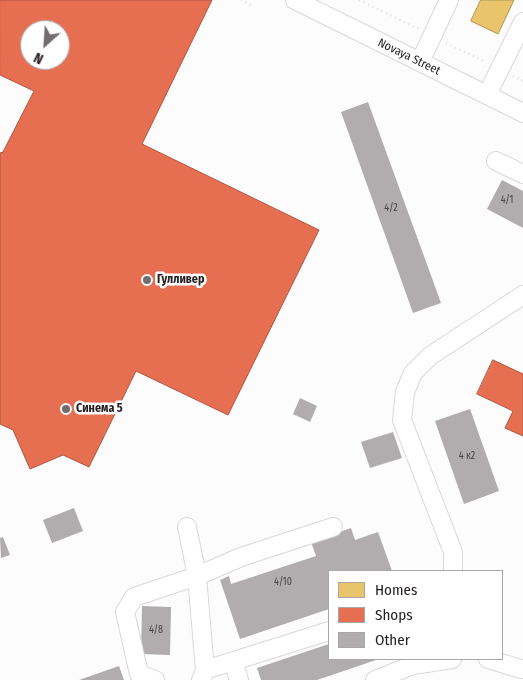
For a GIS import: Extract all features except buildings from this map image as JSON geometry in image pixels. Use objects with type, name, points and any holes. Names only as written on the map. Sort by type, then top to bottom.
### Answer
[{"type":"street","name":"Novaya Street","points":[[295,0],[523,113]]},
{"type":"street","points":[[420,62],[450,0]]},
{"type":"street","points":[[487,95],[522,27]]},
{"type":"street","points":[[496,161],[523,174]]},
{"type":"street","points":[[453,570],[453,552],[402,420],[405,392],[413,373],[430,356],[523,295]]},
{"type":"street","points":[[155,680],[139,674],[124,612],[134,597],[196,576],[241,557],[333,526]]},
{"type":"street","points":[[187,527],[196,576],[203,675],[232,661],[328,631]]},
{"type":"street","points":[[374,680],[413,665],[446,660]]},
{"type":"street","points":[[491,660],[522,671]]},
{"type":"street","points":[[232,661],[239,680]]},
{"type":"path","points":[[241,0],[253,6]]},
{"type":"place","name":"Гулливер","points":[[147,280]]},
{"type":"place","name":"Синема 5","points":[[66,409]]}]
